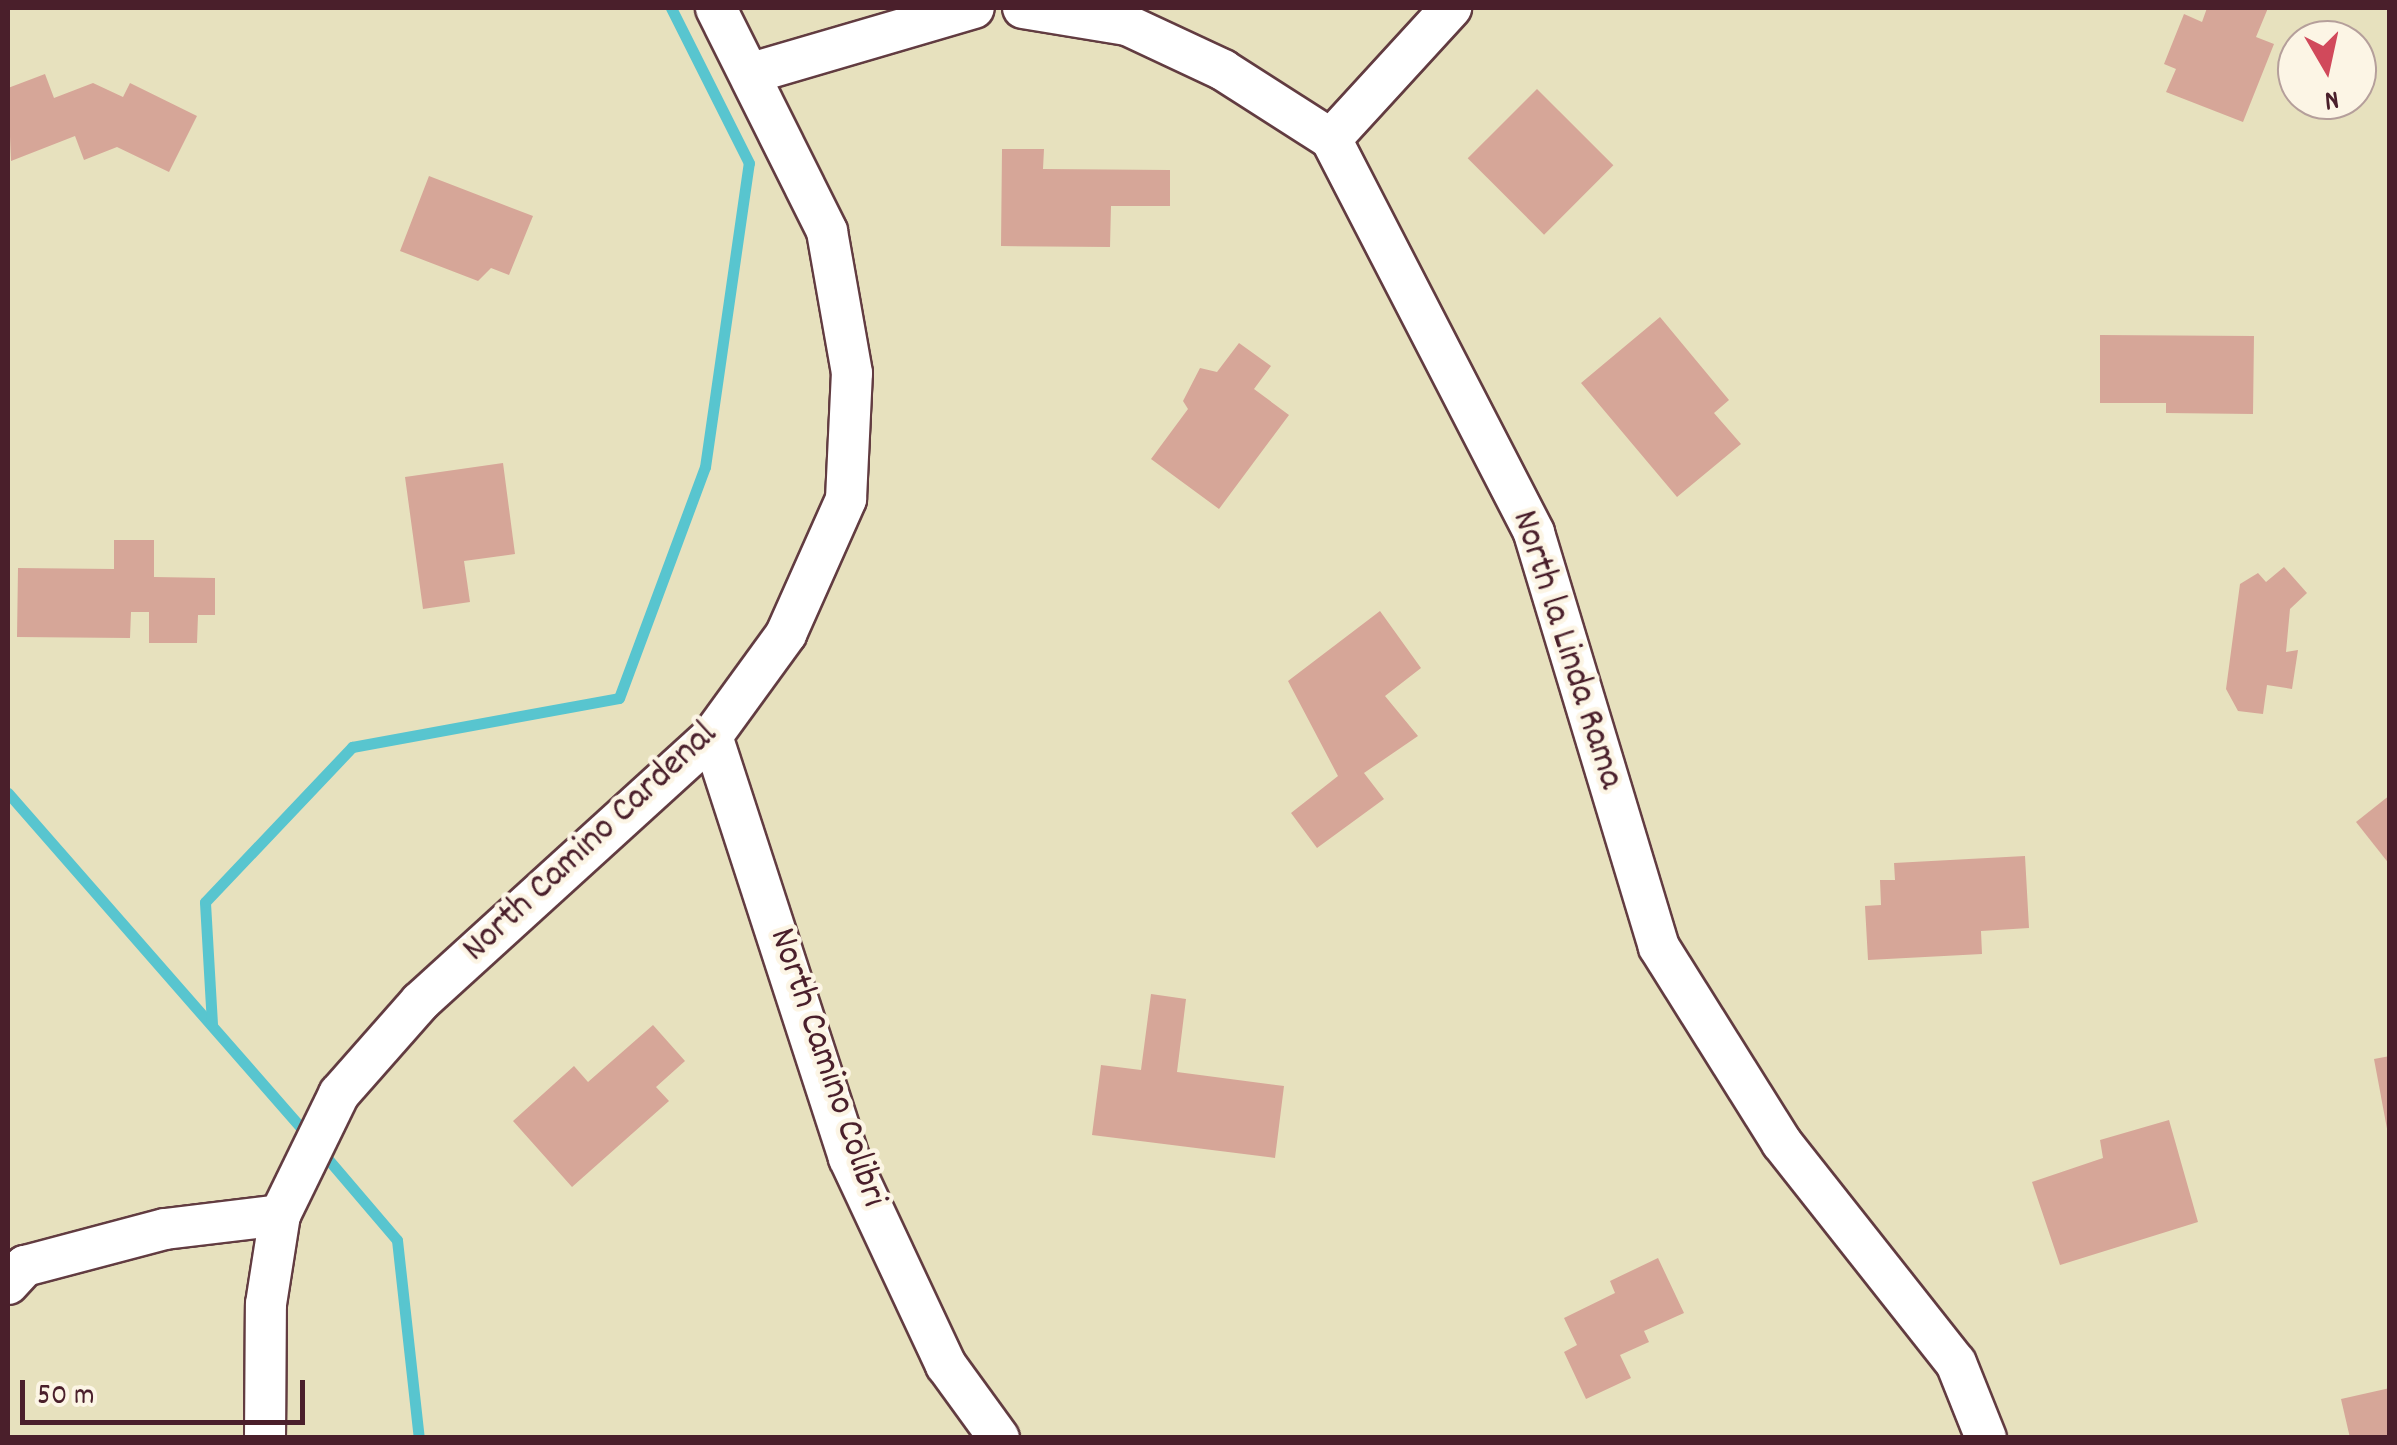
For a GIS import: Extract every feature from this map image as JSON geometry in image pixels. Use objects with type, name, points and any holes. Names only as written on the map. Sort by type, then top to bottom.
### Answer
[{"type":"street","name":"North Camino Cardenal","points":[[265,1438],[266,1304],[280,1215],[339,1094],[420,1002],[712,736],[786,634],[846,500],[852,374],[827,230],[752,73],[716,8]]},
{"type":"street","points":[[752,73],[974,8]]},
{"type":"street","points":[[1023,8],[1127,25],[1223,70],[1331,138],[1450,8]]},
{"type":"street","name":"North la Linda Rama","points":[[1331,138],[1534,534],[1659,947],[1782,1143],[1956,1362],[1986,1438]]},
{"type":"street","name":"North Camino Colibri","points":[[712,736],[849,1158],[946,1365],[999,1438]]},
{"type":"street","points":[[8,1284],[25,1266],[165,1229],[280,1215]]},
{"type":"building","points":[[2207,8],[2268,8],[2256,37],[2274,44],[2243,122],[2166,92],[2176,69],[2164,64],[2184,14],[2202,22]]},
{"type":"building","points":[[45,74],[54,98],[93,83],[123,97],[130,83],[197,116],[169,172],[117,147],[84,160],[75,136],[11,161],[8,88]]},
{"type":"building","points":[[1537,89],[1613,165],[1544,235],[1468,158]]},
{"type":"building","points":[[1002,149],[1044,149],[1043,169],[1170,170],[1170,206],[1111,206],[1110,247],[1001,246]]},
{"type":"building","points":[[429,176],[533,216],[509,275],[491,268],[478,281],[400,251]]},
{"type":"building","points":[[1660,317],[1729,400],[1714,413],[1741,444],[1677,497],[1581,383]]},
{"type":"building","points":[[2100,335],[2254,336],[2253,414],[2166,413],[2166,403],[2100,403]]},
{"type":"building","points":[[1239,343],[1271,366],[1254,389],[1289,415],[1219,509],[1151,459],[1188,409],[1183,401],[1200,368],[1217,372]]},
{"type":"building","points":[[503,463],[515,554],[464,561],[470,602],[423,609],[405,477]]},
{"type":"building","points":[[114,540],[154,540],[154,577],[215,578],[215,615],[198,615],[197,643],[149,643],[149,612],[131,612],[130,638],[17,637],[18,568],[114,569]]},
{"type":"building","points":[[2284,567],[2307,593],[2290,609],[2286,652],[2298,650],[2292,689],[2267,685],[2263,714],[2238,711],[2226,689],[2240,584],[2258,573],[2266,582]]},
{"type":"building","points":[[1380,611],[1421,668],[1385,696],[1418,736],[1364,773],[1384,799],[1317,848],[1291,813],[1338,776],[1288,681]]},
{"type":"building","points":[[2390,795],[2390,865],[2356,822]]},
{"type":"building","points":[[2025,856],[2029,928],[1981,931],[1982,954],[1868,960],[1865,906],[1881,905],[1880,880],[1895,880],[1894,863]]},
{"type":"building","points":[[1151,994],[1186,999],[1177,1072],[1284,1086],[1275,1158],[1092,1135],[1101,1065],[1141,1070]]},
{"type":"building","points":[[653,1025],[685,1061],[656,1087],[669,1101],[572,1187],[513,1121],[574,1066],[588,1082]]},
{"type":"building","points":[[2390,1056],[2390,1134],[2388,1134],[2374,1059]]},
{"type":"building","points":[[2169,1120],[2198,1222],[2060,1265],[2032,1182],[2103,1158],[2100,1140]]},
{"type":"building","points":[[1658,1258],[1684,1313],[1644,1331],[1649,1342],[1620,1355],[1631,1378],[1586,1399],[1564,1352],[1577,1345],[1564,1318],[1615,1293],[1610,1281]]},
{"type":"building","points":[[2390,1388],[2390,1438],[2350,1438],[2341,1399]]},
{"type":"waterway","points":[[212,1024],[205,902],[352,747],[619,698],[705,467],[749,163],[671,8]]},
{"type":"waterway","points":[[8,793],[309,1137]]},
{"type":"waterway","points":[[321,1151],[397,1240],[419,1438]]}]
